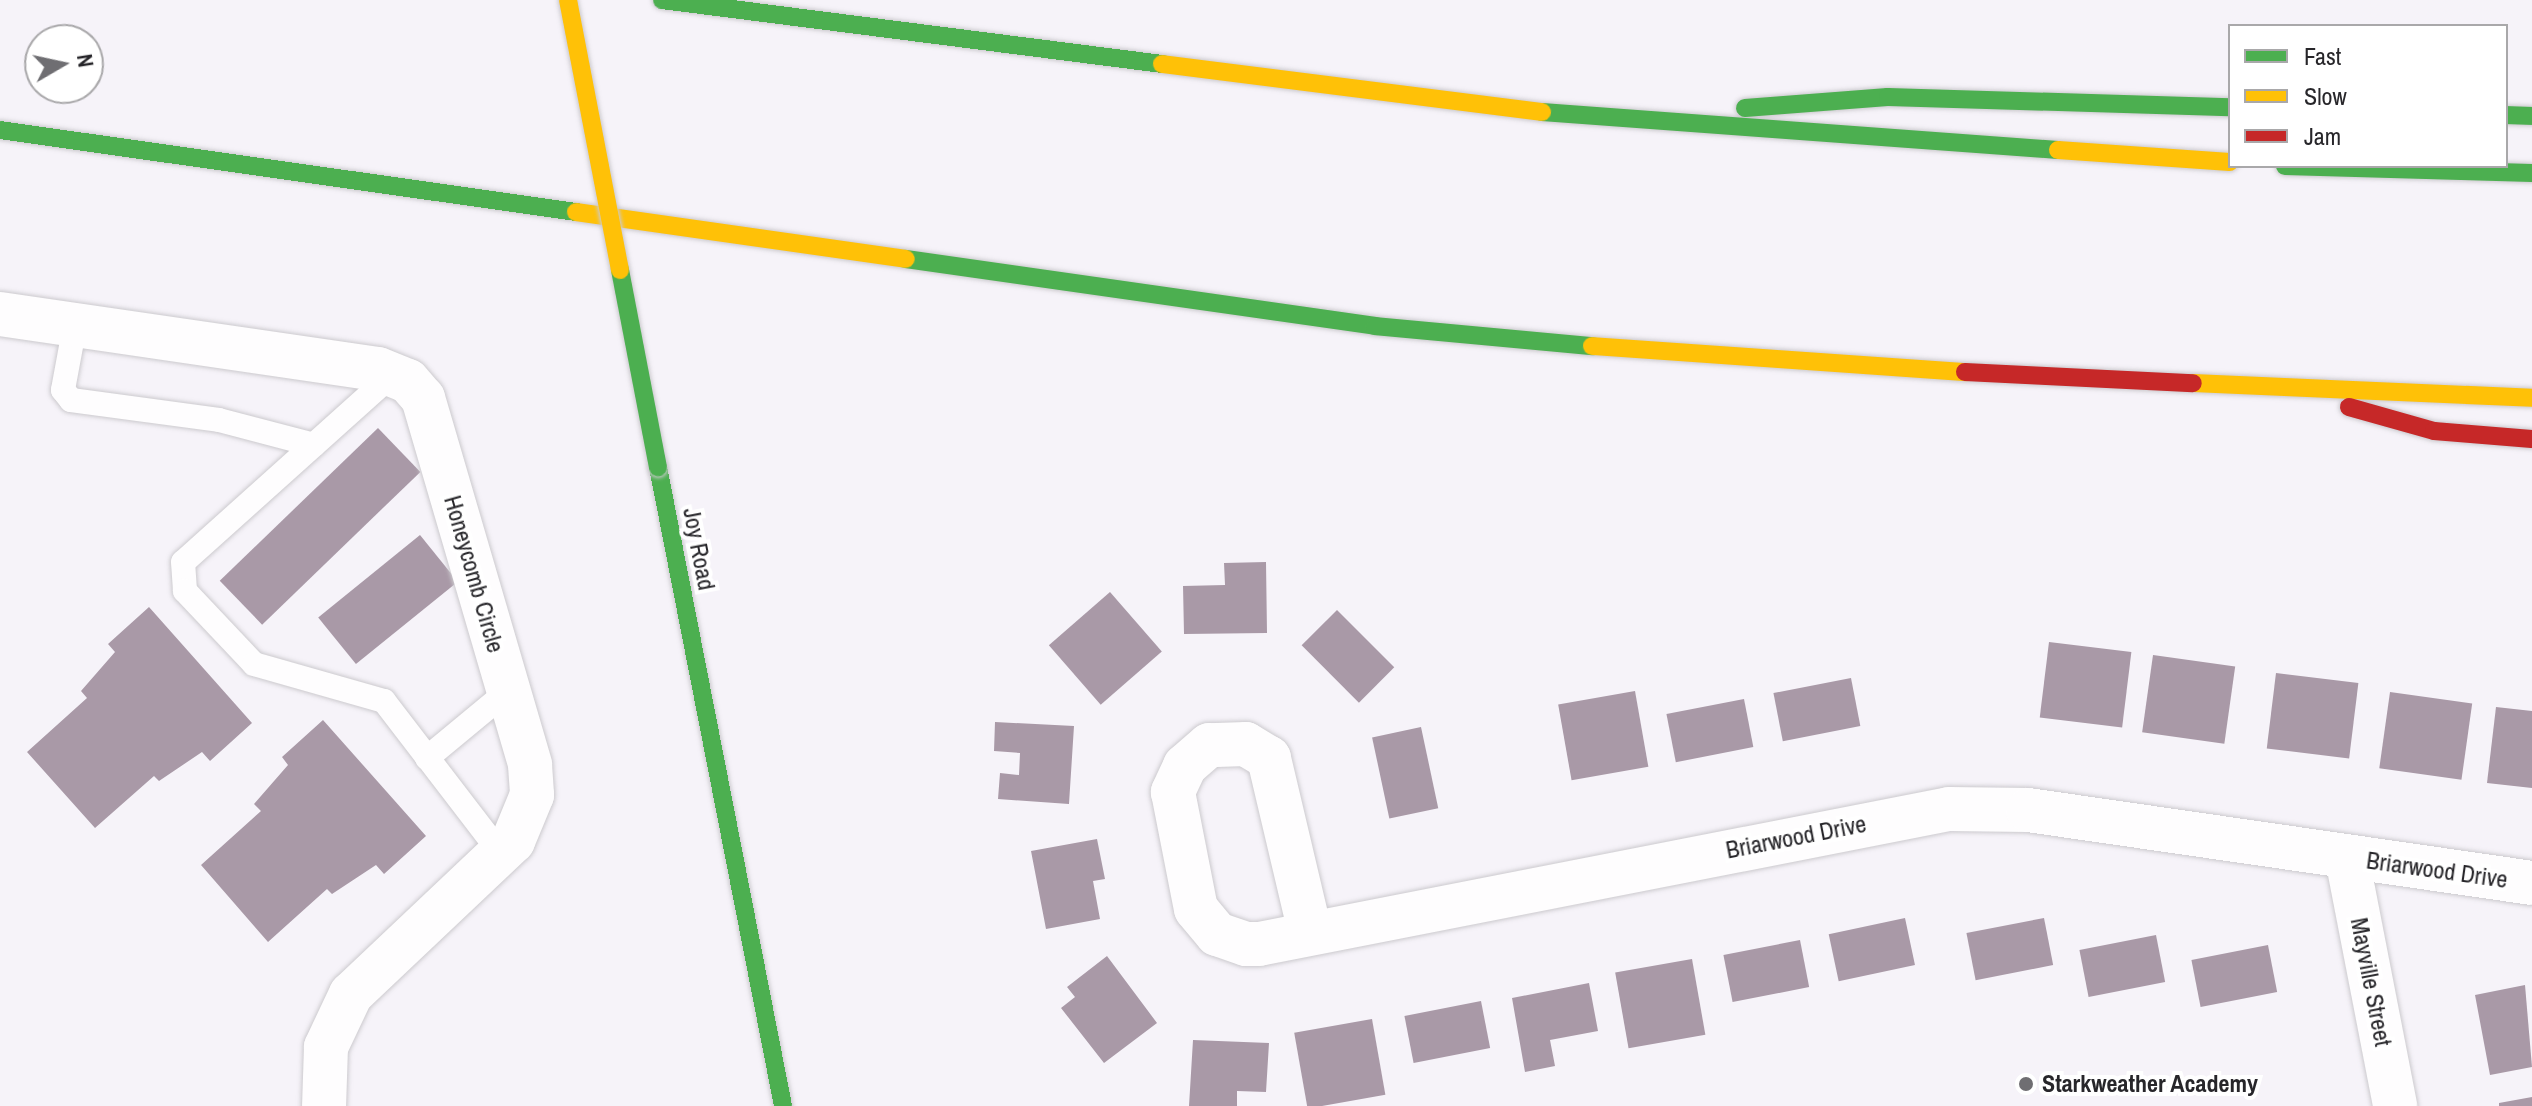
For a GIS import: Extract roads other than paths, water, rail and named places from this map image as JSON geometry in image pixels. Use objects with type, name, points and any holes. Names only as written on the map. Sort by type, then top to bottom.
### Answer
[{"type":"main road","name":"Joy Road","points":[[568,0],[783,1106]]},
{"type":"main road","points":[[662,0],[1593,119],[2228,162]]},
{"type":"main road","points":[[1593,119],[1888,97],[2228,107]]},
{"type":"main road","points":[[2508,115],[2532,116]]},
{"type":"main road","points":[[0,130],[1375,326],[1807,365],[2532,398]]},
{"type":"main road","points":[[2356,168],[2532,173]]},
{"type":"main road","points":[[2281,388],[2434,431],[2532,439]]},
{"type":"street","points":[[0,314],[394,373]]},
{"type":"street","name":"Honeycomb Circle","points":[[324,1106],[326,1047],[351,994],[500,852],[526,820],[532,795],[508,691],[423,398],[394,373]]},
{"type":"street","name":"Briarwood Drive","points":[[1310,932],[1269,758],[1246,744],[1209,745],[1185,766],[1173,792],[1205,926],[1246,944],[1310,932],[1949,809],[2028,810],[2532,883]]},
{"type":"street","name":"Mayville Street","points":[[2347,858],[2395,1106]]},
{"type":"lane","points":[[75,325],[63,390],[71,400],[219,420],[314,445]]},
{"type":"lane","points":[[394,373],[183,562],[185,591],[254,664],[384,701],[500,852]]},
{"type":"lane","points":[[427,758],[508,691]]},
{"type":"place","name":"Starkweather Academy","points":[[2026,1084]]}]
